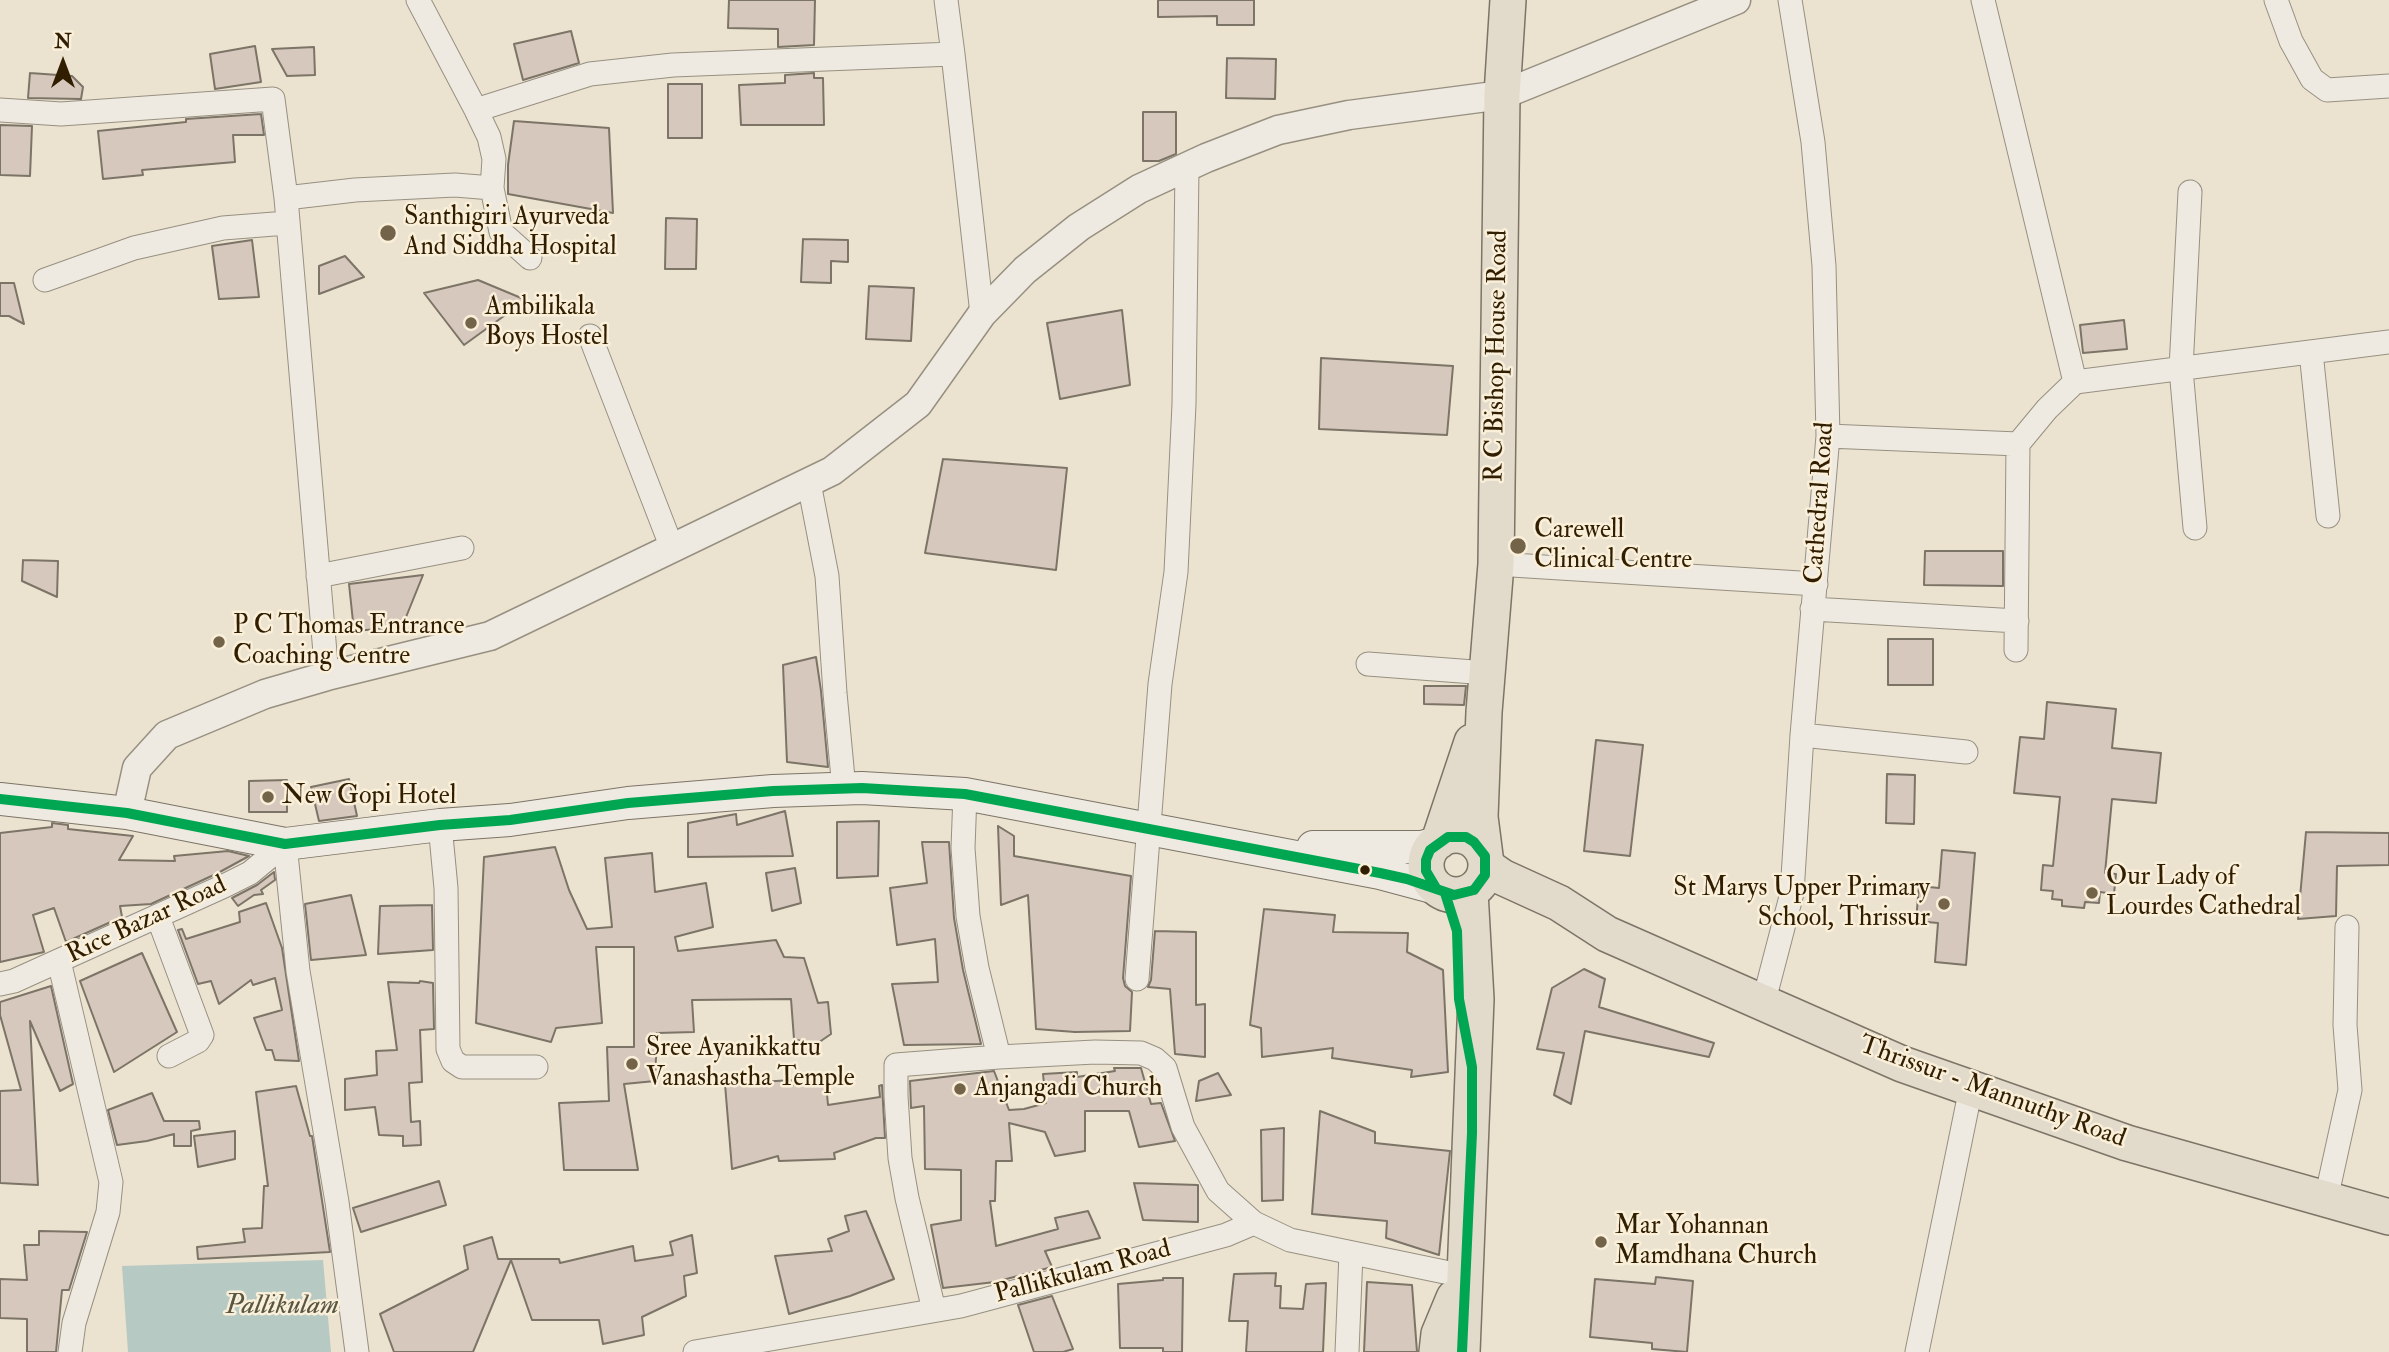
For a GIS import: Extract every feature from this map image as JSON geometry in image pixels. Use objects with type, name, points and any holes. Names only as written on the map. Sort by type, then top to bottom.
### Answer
[{"type":"main road","name":"R C Bishop House Road","points":[[1483,712],[1496,564],[1502,95],[1508,0]]},
{"type":"main road","points":[[1466,881],[1426,871],[1426,860],[1438,841],[1483,712]]},
{"type":"main road","points":[[1462,1352],[1476,999],[1466,881],[1480,817],[1483,712]]},
{"type":"main road","points":[[0,799],[127,813],[285,844],[440,825],[510,820],[628,803],[773,791],[844,789],[965,794],[1380,873],[1466,881]]},
{"type":"main road","name":"Thrissur - Mannuthy Road","points":[[1438,841],[1448,837],[1466,837],[1480,848],[1466,881],[1502,877],[1559,903],[1607,934],[1902,1064],[2127,1143],[2389,1217]]},
{"type":"main road","points":[[1262,852],[1326,845],[1422,847],[1438,841]]},
{"type":"main road","points":[[1437,1352],[1439,1334],[1464,1276]]},
{"type":"street","points":[[418,0],[489,136],[494,159],[492,188],[501,232],[530,258]]},
{"type":"street","points":[[946,0],[982,314]]},
{"type":"street","points":[[127,813],[137,768],[167,735],[265,694],[491,636],[832,471],[918,404],[982,314],[1025,271],[1079,227],[1139,190],[1278,130],[1349,115],[1502,95],[1736,0]]},
{"type":"street","name":"Cathedral Road","points":[[1763,1004],[1792,893],[1802,735],[1828,436],[1824,266],[1813,142],[1790,0]]},
{"type":"street","points":[[1983,0],[2076,382]]},
{"type":"street","points":[[2276,0],[2291,41],[2312,79],[2327,90],[2389,86]]},
{"type":"street","points":[[476,110],[590,75],[646,68],[953,54]]},
{"type":"street","points":[[0,110],[61,114],[273,99],[286,198],[327,676]]},
{"type":"street","points":[[1137,979],[1160,684],[1176,572],[1184,404],[1187,167]]},
{"type":"street","points":[[286,198],[355,190],[455,185],[492,188]]},
{"type":"street","points":[[2190,192],[2181,369],[2195,528]]},
{"type":"street","points":[[45,280],[134,248],[223,228],[287,223]]},
{"type":"street","points":[[590,337],[672,548]]},
{"type":"street","points":[[2016,650],[2018,444],[2047,409],[2076,382],[2389,342]]},
{"type":"street","points":[[2311,352],[2328,516]]},
{"type":"street","points":[[1828,436],[2018,444]]},
{"type":"street","points":[[809,482],[827,576],[844,789]]},
{"type":"street","points":[[318,576],[462,548]]},
{"type":"street","points":[[1496,564],[1816,584]]},
{"type":"street","points":[[1812,609],[2017,621]]},
{"type":"street","points":[[1368,664],[1487,673]]},
{"type":"street","points":[[1802,735],[1966,752]]},
{"type":"street","points":[[965,794],[963,848],[968,916],[977,968],[999,1058]]},
{"type":"street","points":[[440,825],[446,888],[448,1049],[453,1061],[462,1067],[536,1067]]},
{"type":"street","points":[[285,844],[298,971],[337,1202],[357,1352]]},
{"type":"street","name":"Rice Bazar Road","points":[[0,984],[14,981],[159,917],[250,873],[285,844]]},
{"type":"street","points":[[159,917],[202,1035],[198,1041],[169,1056]]},
{"type":"street","points":[[2326,1199],[2350,1090],[2345,1025],[2347,928]]},
{"type":"street","points":[[59,961],[111,1182],[108,1212],[74,1323],[70,1352]]},
{"type":"street","points":[[934,1310],[900,1158],[897,1065],[1095,1052],[1141,1053],[1155,1059],[1165,1068],[1183,1127],[1213,1182],[1227,1200],[1254,1223],[1290,1240],[1464,1276]]},
{"type":"street","points":[[1917,1352],[1971,1088]]},
{"type":"street","name":"Pallikkulam Road","points":[[695,1352],[961,1306],[1226,1235],[1254,1223]]},
{"type":"street","points":[[1347,1352],[1351,1253]]},
{"type":"water","name":"Pallikulam","points":[[323,1260],[331,1352],[128,1352],[122,1266]]},
{"type":"building","points":[[729,0],[815,0],[814,45],[778,47],[778,29],[728,28]]},
{"type":"building","points":[[1158,0],[1254,0],[1254,25],[1217,25],[1217,16],[1158,17]]},
{"type":"building","points":[[571,31],[579,63],[523,80],[514,44]]},
{"type":"building","points":[[255,46],[261,82],[215,89],[210,54]]},
{"type":"building","points":[[314,47],[315,75],[287,76],[272,49]]},
{"type":"building","points":[[1227,58],[1276,59],[1275,99],[1226,98]]},
{"type":"building","points":[[30,73],[72,76],[83,87],[81,99],[28,98]]},
{"type":"building","points":[[814,73],[814,78],[823,78],[824,125],[741,125],[739,85],[785,83],[785,75]]},
{"type":"building","points":[[668,84],[702,84],[702,138],[668,138]]},
{"type":"building","points":[[1143,112],[1176,112],[1176,154],[1159,161],[1143,161]]},
{"type":"building","points":[[261,114],[264,135],[233,135],[235,162],[142,170],[143,175],[103,179],[98,131],[186,122],[186,119]]},
{"type":"building","points":[[514,121],[609,128],[613,213],[508,194],[508,165]]},
{"type":"building","points":[[0,125],[32,126],[30,176],[0,175]]},
{"type":"building","points":[[666,218],[697,219],[696,269],[665,269]]},
{"type":"building","points":[[803,239],[848,240],[848,262],[831,261],[831,283],[801,282]]},
{"type":"building","points":[[252,240],[259,297],[219,299],[212,246]]},
{"type":"building","points":[[345,256],[364,277],[319,294],[319,266]]},
{"type":"building","name":"Ambilikala Boys Hostel","points":[[478,280],[526,300],[464,345],[424,293]]},
{"type":"building","points":[[0,283],[14,283],[24,324],[9,316],[0,316]]},
{"type":"building","points":[[869,286],[914,288],[911,341],[866,339]]},
{"type":"building","points":[[1122,310],[1130,385],[1060,399],[1047,323]]},
{"type":"building","points":[[2124,320],[2127,349],[2083,353],[2080,325]]},
{"type":"building","points":[[1321,358],[1453,366],[1447,435],[1319,429]]},
{"type":"building","points":[[943,459],[1067,468],[1056,570],[925,553]]},
{"type":"building","points":[[1925,551],[2003,551],[2003,586],[1924,585]]},
{"type":"building","points":[[23,560],[58,561],[57,597],[22,581]]},
{"type":"building","points":[[423,575],[402,627],[354,631],[349,584]]},
{"type":"building","points":[[1888,639],[1933,639],[1933,685],[1888,685]]},
{"type":"building","points":[[816,657],[828,767],[787,762],[783,665]]},
{"type":"building","points":[[1424,686],[1466,686],[1464,705],[1424,704]]},
{"type":"building","points":[[2047,702],[2116,709],[2112,748],[2161,753],[2156,803],[2112,799],[2105,873],[2116,874],[2114,894],[2100,892],[2099,903],[2085,902],[2084,908],[2062,906],[2062,900],[2052,899],[2053,891],[2041,890],[2043,865],[2053,866],[2060,797],[2014,793],[2020,737],[2044,739]]},
{"type":"building","points":[[1596,740],[1643,745],[1630,856],[1584,851]]},
{"type":"building","points":[[1887,774],[1915,775],[1914,824],[1886,823]]},
{"type":"building","points":[[349,779],[357,816],[319,821],[311,787]]},
{"type":"building","name":"New Gopi Hotel","points":[[287,780],[287,812],[249,812],[249,781]]},
{"type":"building","points":[[785,811],[793,856],[688,857],[688,823],[736,814],[737,825]]},
{"type":"building","points":[[879,821],[878,876],[837,878],[837,822]]},
{"type":"building","points":[[52,823],[68,825],[68,829],[133,836],[119,860],[175,861],[174,856],[228,851],[249,856],[151,904],[120,906],[122,917],[66,942],[54,908],[33,915],[44,952],[0,962],[0,833],[52,827]]},
{"type":"building","points":[[998,826],[1014,836],[1014,856],[1131,876],[1123,978],[1125,986],[1132,992],[1130,1031],[1075,1032],[1036,1029],[1028,895],[1001,905]]},
{"type":"building","points":[[2306,832],[2389,833],[2389,865],[2337,866],[2336,916],[2298,919]]},
{"type":"building","points":[[922,842],[949,842],[954,918],[981,1044],[904,1045],[892,984],[938,982],[935,939],[897,945],[890,888],[927,883]]},
{"type":"building","points":[[555,847],[569,890],[587,929],[612,927],[605,858],[652,853],[655,892],[706,883],[713,927],[675,937],[678,951],[776,940],[784,957],[804,958],[818,1003],[828,1002],[831,1034],[815,1045],[794,1039],[791,999],[692,1000],[694,1032],[657,1033],[655,1081],[624,1084],[638,1170],[564,1170],[559,1103],[609,1101],[607,1047],[634,1047],[634,947],[596,947],[602,1023],[556,1028],[551,1042],[476,1023],[484,857]]},
{"type":"building","name":"St Marys Upper Primary School, Thrissur","points":[[1942,850],[1975,853],[1966,965],[1935,962],[1938,923],[1916,921],[1919,886],[1939,888]]},
{"type":"building","points":[[795,868],[801,903],[772,911],[766,873]]},
{"type":"building","points":[[274,872],[275,880],[261,890],[263,894],[254,895],[238,906],[232,898],[257,885]]},
{"type":"building","points":[[351,895],[366,955],[311,960],[305,904]]},
{"type":"building","points":[[266,903],[282,948],[299,1061],[275,1060],[272,1050],[266,1050],[254,1018],[282,1010],[275,978],[253,985],[251,980],[219,1004],[211,981],[198,984],[178,930],[182,929],[186,939],[240,922],[239,912]]},
{"type":"building","points":[[432,905],[433,950],[378,954],[380,906]]},
{"type":"building","points":[[1264,909],[1335,915],[1333,932],[1408,933],[1407,952],[1443,970],[1448,1072],[1411,1077],[1412,1070],[1332,1058],[1333,1048],[1262,1057],[1261,1028],[1250,1025]]},
{"type":"building","points":[[1155,931],[1196,932],[1196,1005],[1205,1004],[1205,1057],[1175,1054],[1170,989],[1148,987],[1151,980]]},
{"type":"building","points":[[142,953],[177,1032],[114,1072],[80,981]]},
{"type":"building","points":[[1584,969],[1605,979],[1599,1007],[1714,1043],[1709,1057],[1585,1031],[1571,1104],[1554,1095],[1564,1053],[1537,1049],[1552,988]]},
{"type":"building","points":[[388,982],[433,983],[434,1029],[420,1030],[422,1082],[409,1083],[411,1122],[420,1121],[421,1145],[403,1146],[403,1136],[379,1135],[375,1107],[345,1110],[345,1079],[377,1075],[376,1051],[397,1050]]},
{"type":"building","points":[[51,986],[73,1084],[60,1091],[30,1021],[38,1185],[0,1183],[0,1091],[21,1090],[0,1015],[0,1002]]},
{"type":"building","points":[[1114,1068],[1141,1068],[1151,1104],[1161,1103],[1175,1141],[1139,1147],[1129,1111],[1085,1111],[1085,1151],[1055,1156],[1045,1132],[1009,1123],[1012,1161],[996,1161],[995,1201],[990,1201],[996,1246],[1058,1229],[1055,1218],[1088,1211],[1100,1238],[1045,1251],[1052,1267],[995,1282],[943,1288],[931,1225],[961,1220],[961,1170],[925,1169],[924,1106],[911,1108],[910,1081],[994,1071],[1009,1110],[1046,1103],[1043,1074],[1077,1072],[1077,1077],[1115,1071]]},
{"type":"building","points":[[1218,1073],[1231,1095],[1196,1101],[1199,1081]]},
{"type":"building","points":[[793,1080],[793,1085],[826,1083],[828,1105],[880,1097],[879,1086],[882,1085],[885,1138],[876,1138],[834,1153],[835,1159],[779,1161],[778,1156],[732,1169],[725,1084]]},
{"type":"building","points":[[296,1086],[312,1136],[330,1252],[198,1259],[197,1247],[245,1242],[243,1229],[262,1228],[264,1186],[268,1186],[256,1092]]},
{"type":"building","points":[[152,1093],[164,1121],[199,1121],[200,1129],[191,1131],[191,1146],[174,1146],[174,1134],[117,1145],[108,1110]]},
{"type":"building","points":[[1320,1111],[1375,1132],[1375,1143],[1450,1151],[1439,1255],[1386,1238],[1387,1221],[1312,1214]]},
{"type":"building","points":[[1284,1128],[1283,1200],[1262,1201],[1261,1130]]},
{"type":"building","points":[[235,1131],[235,1159],[198,1167],[194,1136]]},
{"type":"building","points":[[439,1181],[446,1205],[361,1232],[353,1208]]},
{"type":"building","points":[[1134,1183],[1198,1185],[1198,1222],[1143,1220]]},
{"type":"building","points":[[866,1211],[894,1279],[850,1296],[789,1314],[775,1256],[832,1251],[828,1239],[849,1231],[845,1216]]},
{"type":"building","points":[[39,1231],[87,1232],[69,1290],[62,1290],[56,1352],[27,1352],[27,1319],[0,1318],[0,1279],[27,1280],[24,1245],[39,1245]]},
{"type":"building","points":[[692,1235],[697,1273],[684,1276],[686,1296],[642,1317],[644,1335],[603,1344],[599,1320],[532,1320],[511,1260],[473,1352],[394,1352],[380,1314],[468,1269],[464,1246],[492,1237],[498,1259],[559,1259],[560,1263],[633,1246],[635,1261],[673,1255],[670,1242]]},
{"type":"building","points":[[1276,1273],[1275,1286],[1281,1286],[1280,1308],[1303,1309],[1306,1284],[1326,1283],[1323,1352],[1246,1352],[1248,1321],[1229,1321],[1234,1274]]},
{"type":"building","points":[[1656,1277],[1693,1281],[1687,1352],[1652,1349],[1652,1343],[1590,1337],[1595,1279],[1655,1284]]},
{"type":"building","points":[[1183,1278],[1182,1352],[1163,1352],[1163,1348],[1120,1348],[1118,1284]]},
{"type":"building","points":[[1367,1282],[1412,1285],[1417,1352],[1364,1352]]},
{"type":"building","points":[[1052,1296],[1073,1349],[1063,1352],[1034,1352],[1018,1305]]},
{"type":"transit line","points":[[0,799],[127,813],[285,844],[440,825],[510,820],[628,803],[773,791],[862,788],[965,794],[1380,873],[1454,895],[1474,890],[1485,875],[1485,856],[1474,842],[1466,837],[1448,837],[1430,850],[1426,871],[1436,888]]},
{"type":"transit line","points":[[1445,893],[1457,931],[1459,999],[1472,1067],[1472,1133],[1462,1352]]},
{"type":"place","name":"Santhigiri Ayurveda And Siddha Hospital","points":[[388,233]]},
{"type":"place","name":"Ambilikala Boys Hostel","points":[[471,323]]},
{"type":"place","name":"Carewell Clinical Centre","points":[[1518,546]]},
{"type":"place","name":"P C Thomas Entrance Coaching Centre","points":[[219,642]]},
{"type":"place","name":"New Gopi Hotel","points":[[268,797]]},
{"type":"place","name":"Our Lady of Lourdes Cathedral","points":[[2092,893]]},
{"type":"place","name":"St Marys Upper Primary School, Thrissur","points":[[1944,904]]},
{"type":"place","name":"Sree Ayanikkattu Vanashastha Temple","points":[[632,1064]]},
{"type":"place","name":"Anjangadi Church","points":[[960,1089]]},
{"type":"place","name":"Mar Yohannan Mamdhana Church","points":[[1601,1242]]}]
